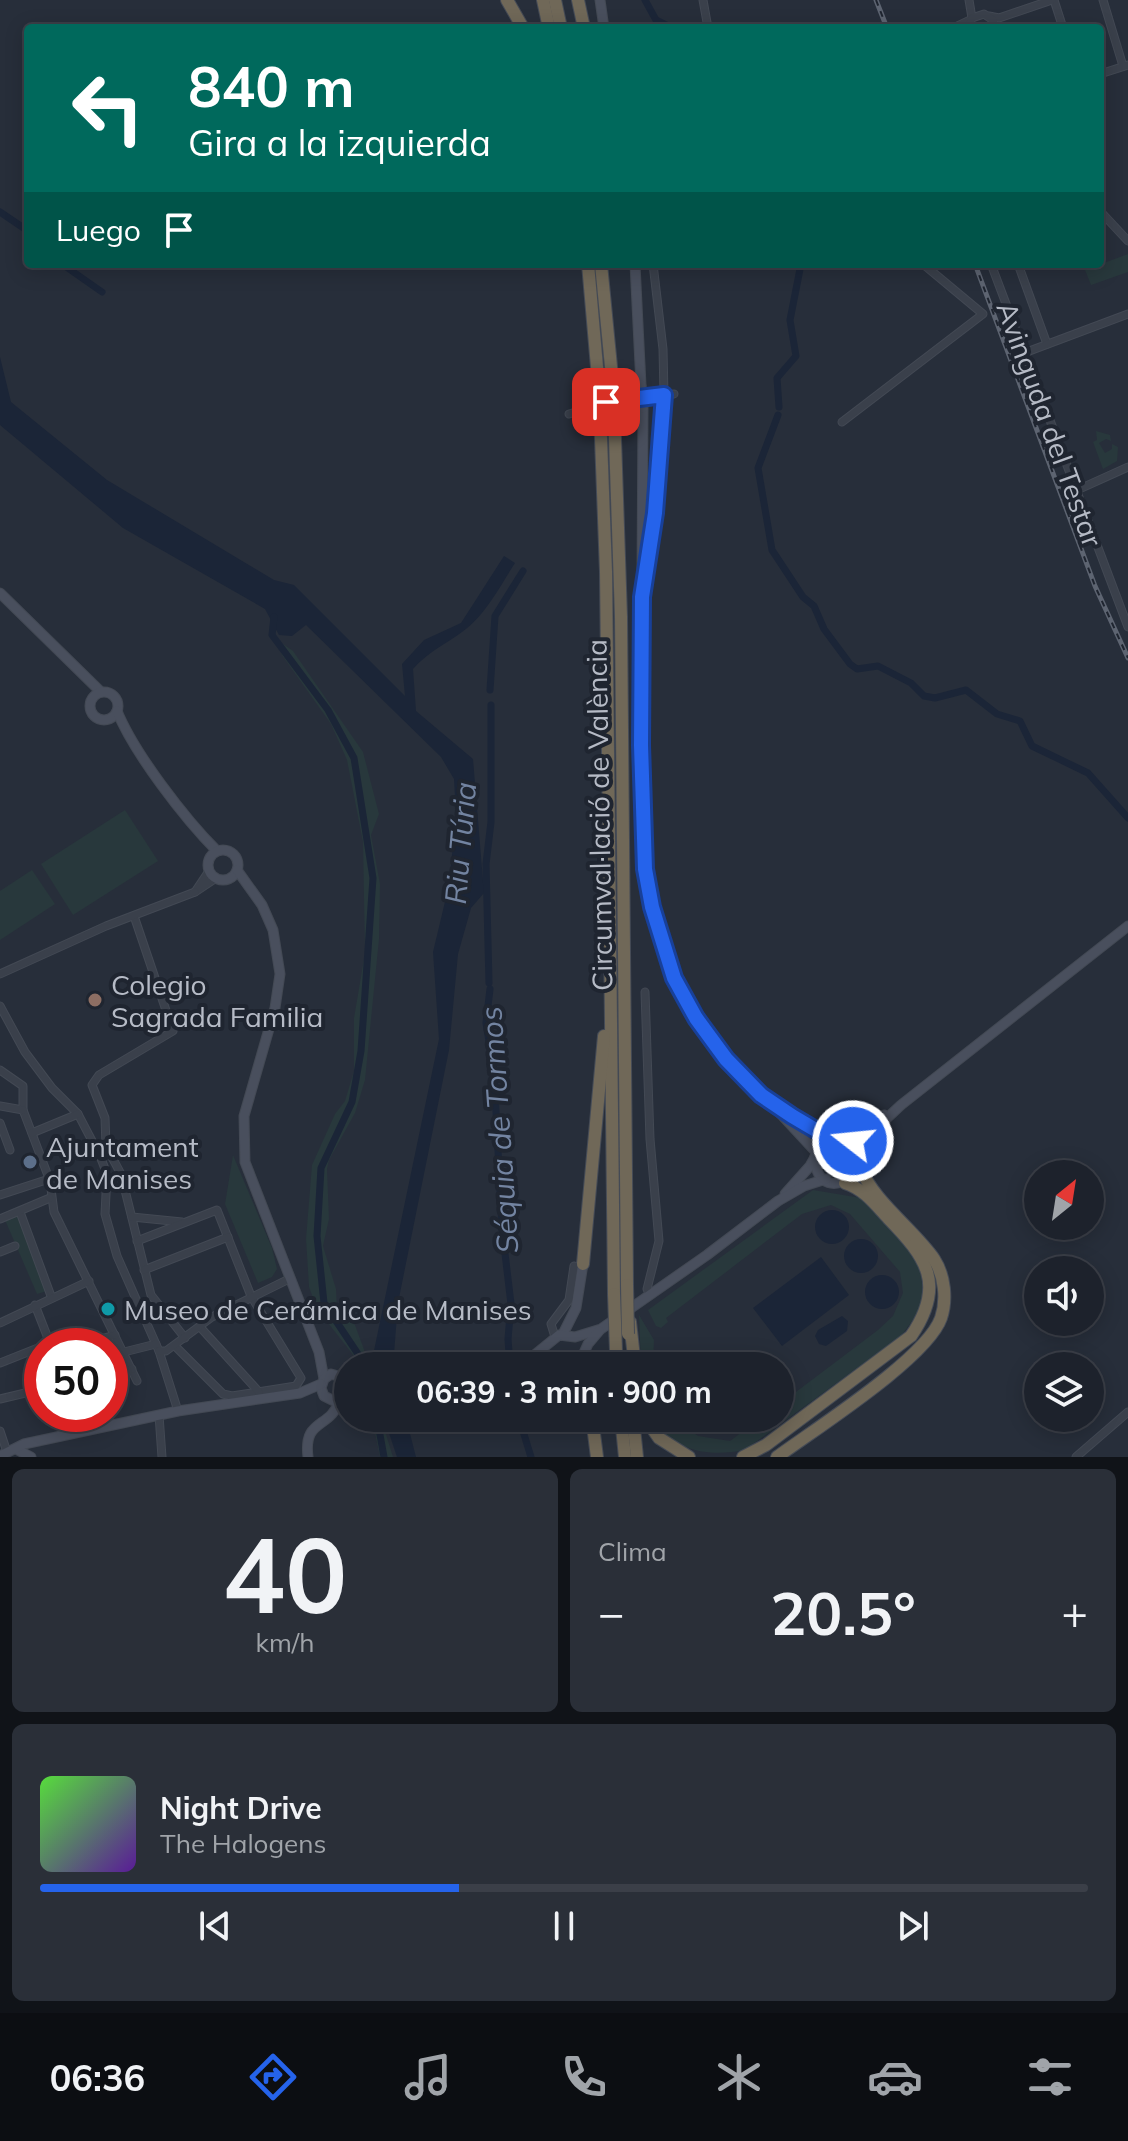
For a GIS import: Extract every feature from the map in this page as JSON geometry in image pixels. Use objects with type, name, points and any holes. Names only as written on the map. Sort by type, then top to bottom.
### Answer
[{"type":"highway","points":[[507,0],[521,24]]},
{"type":"highway","points":[[543,0],[548,24]]},
{"type":"highway","points":[[555,0],[560,24]]},
{"type":"highway","points":[[578,0],[583,24]]},
{"type":"highway","name":"Circumval·lació de València","points":[[588,268],[599,390],[606,572],[616,1352]]},
{"type":"highway","name":"Circumval·lació de València","points":[[604,268],[613,387],[621,617],[627,1285],[632,1352]]},
{"type":"highway","points":[[578,1265],[598,1127],[609,886]]},
{"type":"highway","points":[[777,1457],[923,1346],[941,1319],[945,1293],[939,1267],[921,1240],[869,1184],[861,1168]]},
{"type":"highway","points":[[743,1457],[766,1445],[911,1336],[925,1315],[931,1295],[928,1269],[916,1246],[863,1191],[845,1183]]},
{"type":"highway","points":[[594,1432],[597,1457]]},
{"type":"highway","points":[[622,1432],[625,1457]]},
{"type":"highway","points":[[634,1432],[637,1457]]},
{"type":"highway","points":[[655,1432],[689,1457]]},
{"type":"main road","points":[[600,0],[603,24]]},
{"type":"main road","points":[[635,268],[643,408],[641,759],[645,869],[652,907],[662,946],[686,1002],[726,1059],[816,1154],[817,1169],[826,1179]]},
{"type":"main road","points":[[642,597],[669,394]]},
{"type":"main road","points":[[0,593],[72,667],[101,692],[116,698],[117,711],[134,743],[199,833],[217,851],[234,855],[234,874]]},
{"type":"main road","points":[[72,667],[94,714],[105,719],[134,743]]},
{"type":"main road","points":[[91,703],[101,692]]},
{"type":"main road","points":[[105,719],[117,711]]},
{"type":"main road","points":[[199,833],[211,871]]},
{"type":"main road","points":[[211,871],[217,851]]},
{"type":"main road","points":[[211,871],[234,874],[262,905],[273,930],[280,974],[275,1008],[244,1116],[245,1162],[319,1352],[322,1382],[334,1392]]},
{"type":"main road","points":[[559,1335],[575,1337],[601,1329],[778,1201],[804,1186],[826,1179],[845,1183],[854,1179],[861,1168],[861,1151],[869,1135],[901,1105],[1128,926]]},
{"type":"main road","points":[[761,1095],[792,1116],[853,1141],[861,1151]]},
{"type":"main road","points":[[778,1201],[824,1141],[861,1130],[901,1105]]},
{"type":"main road","points":[[540,1352],[559,1335],[576,1308],[578,1265]]},
{"type":"main road","points":[[575,1337],[584,1352],[601,1329]]},
{"type":"main road","points":[[546,1348],[547,1352]]},
{"type":"main road","points":[[319,1352],[334,1368]]},
{"type":"main road","points":[[300,1393],[334,1379]]},
{"type":"main road","points":[[8,1452],[24,1444],[178,1411],[300,1393],[334,1396]]},
{"type":"main road","points":[[308,1457],[308,1436],[313,1427],[333,1415],[334,1411]]},
{"type":"main road","points":[[8,1452],[31,1457]]},
{"type":"street","points":[[696,0],[704,2],[707,24]]},
{"type":"street","points":[[969,1],[972,20],[989,16],[999,18],[1053,0],[1062,24]]},
{"type":"street","points":[[1103,0],[1126,66],[1104,73]]},
{"type":"street","points":[[989,16],[993,24]]},
{"type":"street","points":[[1104,219],[1128,241]]},
{"type":"street","points":[[569,414],[621,399],[669,394],[653,268]]},
{"type":"street","points":[[842,422],[983,314],[928,268]]},
{"type":"street","name":"Avinguda del Testar","points":[[992,268],[1128,627]]},
{"type":"street","points":[[1019,268],[1047,344]]},
{"type":"street","points":[[1024,353],[1128,314]]},
{"type":"street","points":[[1075,491],[1128,467]]},
{"type":"street","points":[[0,974],[195,892],[211,871]]},
{"type":"street","points":[[134,916],[173,1031],[94,1079],[92,1091],[105,1118],[106,1146],[121,1174],[151,1295],[185,1338]]},
{"type":"street","points":[[645,992],[650,1139],[659,1241],[647,1289],[650,1295]]},
{"type":"street","points":[[0,1006],[8,1026],[52,1088],[78,1114],[98,1150],[107,1174],[105,1214],[117,1256],[157,1348],[178,1411]]},
{"type":"street","points":[[0,1070],[23,1086],[18,1110],[31,1131],[49,1179],[50,1198],[112,1328]]},
{"type":"street","points":[[0,1106],[18,1110]]},
{"type":"street","points":[[10,1150],[0,1121],[18,1110]]},
{"type":"street","points":[[31,1131],[78,1114]]},
{"type":"street","points":[[98,1150],[106,1146]]},
{"type":"street","points":[[0,1194],[49,1179]]},
{"type":"street","points":[[2,1218],[50,1198]]},
{"type":"street","points":[[132,1217],[167,1224],[185,1222],[217,1210],[251,1296],[300,1373],[300,1381],[296,1386],[232,1396],[223,1394],[175,1346]]},
{"type":"street","points":[[20,1212],[51,1296]]},
{"type":"street","points":[[137,1241],[167,1224]]},
{"type":"street","points":[[144,1270],[228,1237]]},
{"type":"street","points":[[0,1252],[15,1246]]},
{"type":"street","points":[[559,1335],[551,1324],[569,1300],[578,1265]]},
{"type":"street","points":[[128,1352],[175,1346],[251,1296],[289,1279]]},
{"type":"street","points":[[0,1323],[51,1296],[89,1281]]},
{"type":"street","points":[[37,1304],[46,1328]]},
{"type":"street","points":[[200,1327],[259,1392]]},
{"type":"street","points":[[0,1363],[24,1353]]},
{"type":"street","points":[[128,1360],[137,1381]]},
{"type":"street","points":[[128,1370],[132,1369]]},
{"type":"street","points":[[0,1399],[24,1393]]},
{"type":"street","points":[[1076,1457],[1128,1412]]},
{"type":"street","points":[[159,1415],[162,1457]]},
{"type":"street","points":[[0,1431],[8,1452]]},
{"type":"shaded area","points":[[1128,254],[1128,272],[1091,285],[1085,270],[1104,268],[1104,263]]},
{"type":"shaded area","points":[[1096,431],[1110,435],[1111,441],[1106,439],[1099,443],[1105,453],[1112,449],[1112,444],[1118,447],[1117,461],[1103,469],[1093,442],[1097,440]]},
{"type":"shaded area","points":[[283,644],[293,651],[363,752],[379,814],[371,835],[380,884],[379,939],[365,1080],[355,1113],[329,1160],[329,1219],[323,1246],[336,1289],[337,1309],[355,1325],[365,1352],[351,1352],[317,1309],[309,1287],[306,1239],[312,1165],[335,1114],[345,1101],[354,1071],[354,1018],[365,953],[363,842],[347,760],[331,724],[279,648]]},
{"type":"shaded area","points":[[125,810],[158,861],[73,915],[41,864]]},
{"type":"shaded area","points":[[32,870],[55,904],[0,940],[0,891]]},
{"type":"shaded area","points":[[233,1155],[272,1248],[277,1269],[272,1277],[258,1283],[225,1204]]},
{"type":"shaded area","points":[[813,1190],[861,1198],[911,1253],[920,1269],[924,1298],[919,1312],[901,1336],[794,1414],[794,1393],[878,1330],[893,1316],[903,1293],[900,1272],[850,1214],[831,1205],[802,1214],[666,1318],[668,1322],[661,1328],[656,1326],[648,1310]]},
{"type":"shaded area","points":[[19,1214],[47,1291],[37,1294],[5,1220]]},
{"type":"shaded area","points":[[639,1315],[654,1340],[654,1352],[640,1352]]},
{"type":"shaded area","points":[[375,1432],[385,1432],[393,1457],[380,1457]]},
{"type":"shaded area","points":[[664,1432],[692,1432],[698,1436],[730,1441],[742,1432],[770,1432],[745,1450],[718,1453],[681,1445]]},
{"type":"water","name":"Riu Túria","points":[[0,357],[11,402],[107,480],[274,580],[294,585],[405,696],[402,664],[424,640],[461,623],[504,556],[515,563],[478,618],[413,669],[416,711],[473,759],[484,893],[471,908],[458,954],[449,1050],[398,1303],[394,1352],[374,1352],[439,1039],[433,952],[449,885],[456,814],[454,779],[441,757],[306,625],[292,636],[279,635],[265,609],[123,528],[0,425]]},
{"type":"water","points":[[832,1210],[844,1215],[849,1227],[844,1239],[832,1244],[820,1239],[815,1227],[820,1215]]},
{"type":"water","points":[[861,1239],[873,1244],[878,1256],[873,1268],[861,1273],[849,1268],[844,1256],[849,1244]]},
{"type":"water","points":[[821,1257],[849,1295],[782,1346],[753,1308]]},
{"type":"water","points":[[882,1275],[894,1280],[899,1292],[894,1304],[882,1309],[870,1304],[865,1292],[870,1280]]},
{"type":"water","points":[[842,1316],[848,1321],[847,1331],[826,1346],[819,1344],[815,1336],[818,1330]]},
{"type":"water","points":[[389,1432],[410,1432],[416,1457],[397,1457]]},
{"type":"waterway","points":[[645,0],[656,20],[664,24]]},
{"type":"waterway","name":"Séquia de Tormos","points":[[0,212],[24,228]]},
{"type":"waterway","name":"Séquia de Tormos","points":[[68,268],[102,292]]},
{"type":"waterway","points":[[779,407],[777,378],[796,356],[790,320],[800,268]]},
{"type":"waterway","points":[[778,415],[758,468],[772,550],[803,597],[814,606],[824,629],[850,664],[857,669],[878,666],[911,683],[924,696],[935,698],[966,690],[997,714],[1020,721],[1032,746],[1088,773],[1128,818]]},
{"type":"waterway","name":"Séquia de Tormos","points":[[490,690],[495,616],[523,571]]},
{"type":"waterway","points":[[274,617],[272,635],[328,710],[354,758],[373,878],[361,1051],[352,1102],[321,1168],[317,1236],[324,1303],[357,1352]]},
{"type":"waterway","name":"Séquia de Tormos","points":[[489,983],[486,864],[491,822],[491,705]]},
{"type":"waterway","name":"Séquia de Tormos","points":[[490,989],[486,1023],[494,1072],[502,1228],[511,1304],[509,1352]]},
{"type":"waterway","points":[[380,1432],[384,1457]]},
{"type":"waterway","name":"Séquia de Tormos","points":[[523,1432],[531,1457]]},
{"type":"railway","points":[[876,0],[885,24]]},
{"type":"railway","points":[[976,268],[1095,586],[1128,658]]},
{"type":"place","name":"Colegio Sagrada Familia","points":[[95,1000]]},
{"type":"place","name":"Ajuntament de Manises","points":[[30,1162]]},
{"type":"place","name":"Museo de Cerámica de Manises","points":[[108,1309]]},
{"type":"route","points":[[606,402],[664,395],[655,513],[642,597],[641,722],[645,869],[662,946],[674,978],[696,1018],[726,1059],[749,1083],[761,1095],[814,1129],[853,1141]]}]
